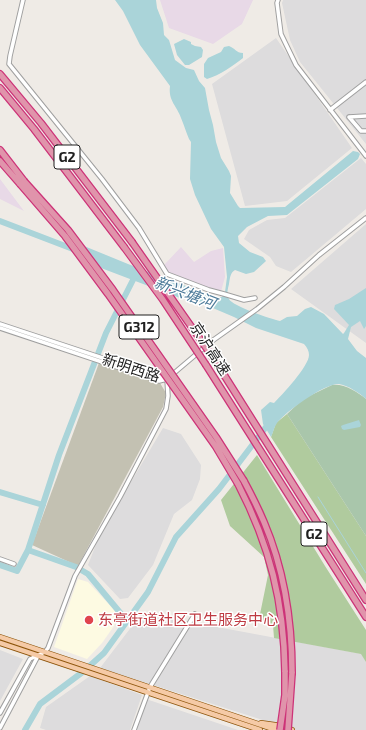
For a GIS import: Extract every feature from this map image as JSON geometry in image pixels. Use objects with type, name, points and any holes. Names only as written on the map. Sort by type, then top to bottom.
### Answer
[{"type":"highway","name":"京沪高速","points":[[0,74],[41,123],[132,242],[214,360],[366,600]]},
{"type":"highway","name":"京沪高速","points":[[0,88],[34,129],[163,300],[262,452],[366,617]]},
{"type":"highway","name":"G312","points":[[0,150],[22,182],[108,294],[216,448],[253,512],[271,562],[282,617],[285,645],[285,695],[280,730]]},
{"type":"highway","name":"G312","points":[[0,161],[68,230],[113,290],[216,437],[244,480],[265,522],[284,586],[292,649],[288,730]]},
{"type":"main road","points":[[0,637],[150,687],[260,730]]},
{"type":"main road","points":[[0,643],[92,672],[250,726],[276,730]]},
{"type":"main road","points":[[250,726],[275,725],[292,730]]},
{"type":"main road","points":[[250,726],[256,730]]},
{"type":"street","points":[[23,0],[9,64],[63,129],[139,228],[167,274],[209,290],[244,300],[255,298]]},
{"type":"street","points":[[278,0],[277,4],[281,34],[296,65],[366,156]]},
{"type":"street","points":[[330,110],[366,82]]},
{"type":"street","points":[[366,116],[350,117],[361,131],[366,131]]},
{"type":"street","points":[[0,713],[30,659],[45,652],[48,648],[81,563],[120,497],[166,409],[168,396],[167,379],[212,341],[284,287],[319,255],[366,218]]},
{"type":"street","name":"新明西路","points":[[0,324],[167,379]]},
{"type":"street","name":"新明西路","points":[[0,328],[159,381],[167,379]]},
{"type":"street","points":[[0,559],[14,564]]},
{"type":"street","points":[[134,730],[150,687],[195,614]]},
{"type":"street","points":[[0,728],[38,655]]},
{"type":"shaded area","points":[[160,0],[253,0],[242,24],[213,44],[169,28]]},
{"type":"shaded area","points":[[283,0],[366,0],[366,144],[300,62],[290,40],[282,3]]},
{"type":"shaded area","points":[[276,38],[352,148],[287,201],[245,206],[212,84]]},
{"type":"shaded area","points":[[361,158],[366,164],[366,209],[291,272],[276,266],[270,257],[244,239],[249,230],[267,220],[285,218]]},
{"type":"shaded area","points":[[0,179],[24,211],[0,199]]},
{"type":"shaded area","points":[[366,224],[366,343],[291,289]]},
{"type":"shaded area","points":[[181,247],[194,262],[211,251],[223,248],[225,277],[220,295],[166,274],[164,265]]},
{"type":"shaded area","points":[[99,363],[160,383],[166,393],[163,407],[78,566],[32,545]]},
{"type":"shaded area","points":[[163,428],[181,434],[201,465],[200,479],[192,500],[174,514],[153,565],[128,598],[120,599],[88,565],[100,534]]},
{"type":"shaded area","name":"东亭街道社区卫生服务中心","points":[[78,579],[88,582],[118,614],[114,626],[102,643],[87,659],[54,647]]},
{"type":"shaded area","points":[[142,613],[362,654],[366,662],[366,730],[294,730],[100,668]]},
{"type":"shaded area","points":[[0,650],[23,659],[0,701]]},
{"type":"shaded area","points":[[90,676],[142,695],[130,730],[46,730],[40,728],[46,707]]},
{"type":"shaded area","points":[[146,699],[238,730],[136,730]]},
{"type":"green space","points":[[332,385],[341,385],[355,391],[366,399],[366,536],[287,414],[303,399]]},
{"type":"green space","points":[[287,414],[366,536],[366,584],[271,437],[276,423]]},
{"type":"green space","points":[[257,455],[366,630],[366,662],[361,654],[274,638],[273,625],[259,619],[268,575],[264,557],[230,526],[221,500]]},
{"type":"water","points":[[115,0],[156,0],[157,8],[163,23],[164,35],[169,40],[175,60],[186,68],[194,70],[199,81],[205,88],[216,142],[221,158],[231,176],[230,193],[240,208],[285,207],[353,151],[360,154],[358,159],[287,215],[268,216],[247,227],[238,236],[239,243],[250,252],[263,257],[266,261],[254,272],[246,274],[235,270],[233,271],[230,276],[227,294],[232,302],[244,309],[280,321],[287,317],[297,316],[305,309],[311,307],[324,314],[343,334],[349,325],[334,309],[335,305],[349,299],[366,288],[366,326],[364,329],[360,321],[351,327],[348,339],[357,351],[366,358],[366,399],[346,386],[339,384],[325,388],[306,399],[281,418],[271,437],[263,424],[261,410],[270,402],[274,403],[283,394],[305,366],[308,360],[309,352],[304,344],[256,328],[194,300],[180,298],[101,268],[84,246],[215,297],[222,297],[225,292],[227,277],[224,247],[211,229],[195,195],[190,179],[191,142],[170,96],[170,86],[140,45],[123,11]]},
{"type":"water","points":[[184,39],[191,42],[191,44],[195,46],[201,47],[203,50],[202,57],[189,65],[185,65],[177,55],[174,44]]},
{"type":"water","points":[[229,46],[243,53],[243,58],[217,75],[207,79],[204,77],[204,64],[208,58],[221,52],[224,47]]},
{"type":"water","points":[[359,420],[361,425],[360,427],[344,430],[342,429],[341,426]]},
{"type":"waterway","name":"新兴塘河","points":[[0,221],[99,259]]},
{"type":"waterway","points":[[127,621],[88,574],[76,567],[28,550],[59,455],[106,333],[136,274]]},
{"type":"waterway","points":[[25,730],[40,704],[84,671],[104,653],[148,592],[176,537],[219,489],[269,423]]},
{"type":"waterway","points":[[0,492],[43,505]]},
{"type":"waterway","points":[[318,497],[366,573]]},
{"type":"waterway","points":[[0,565],[17,571],[28,550]]},
{"type":"place","name":"东亭街道社区卫生服务中心","points":[[89,620]]}]
